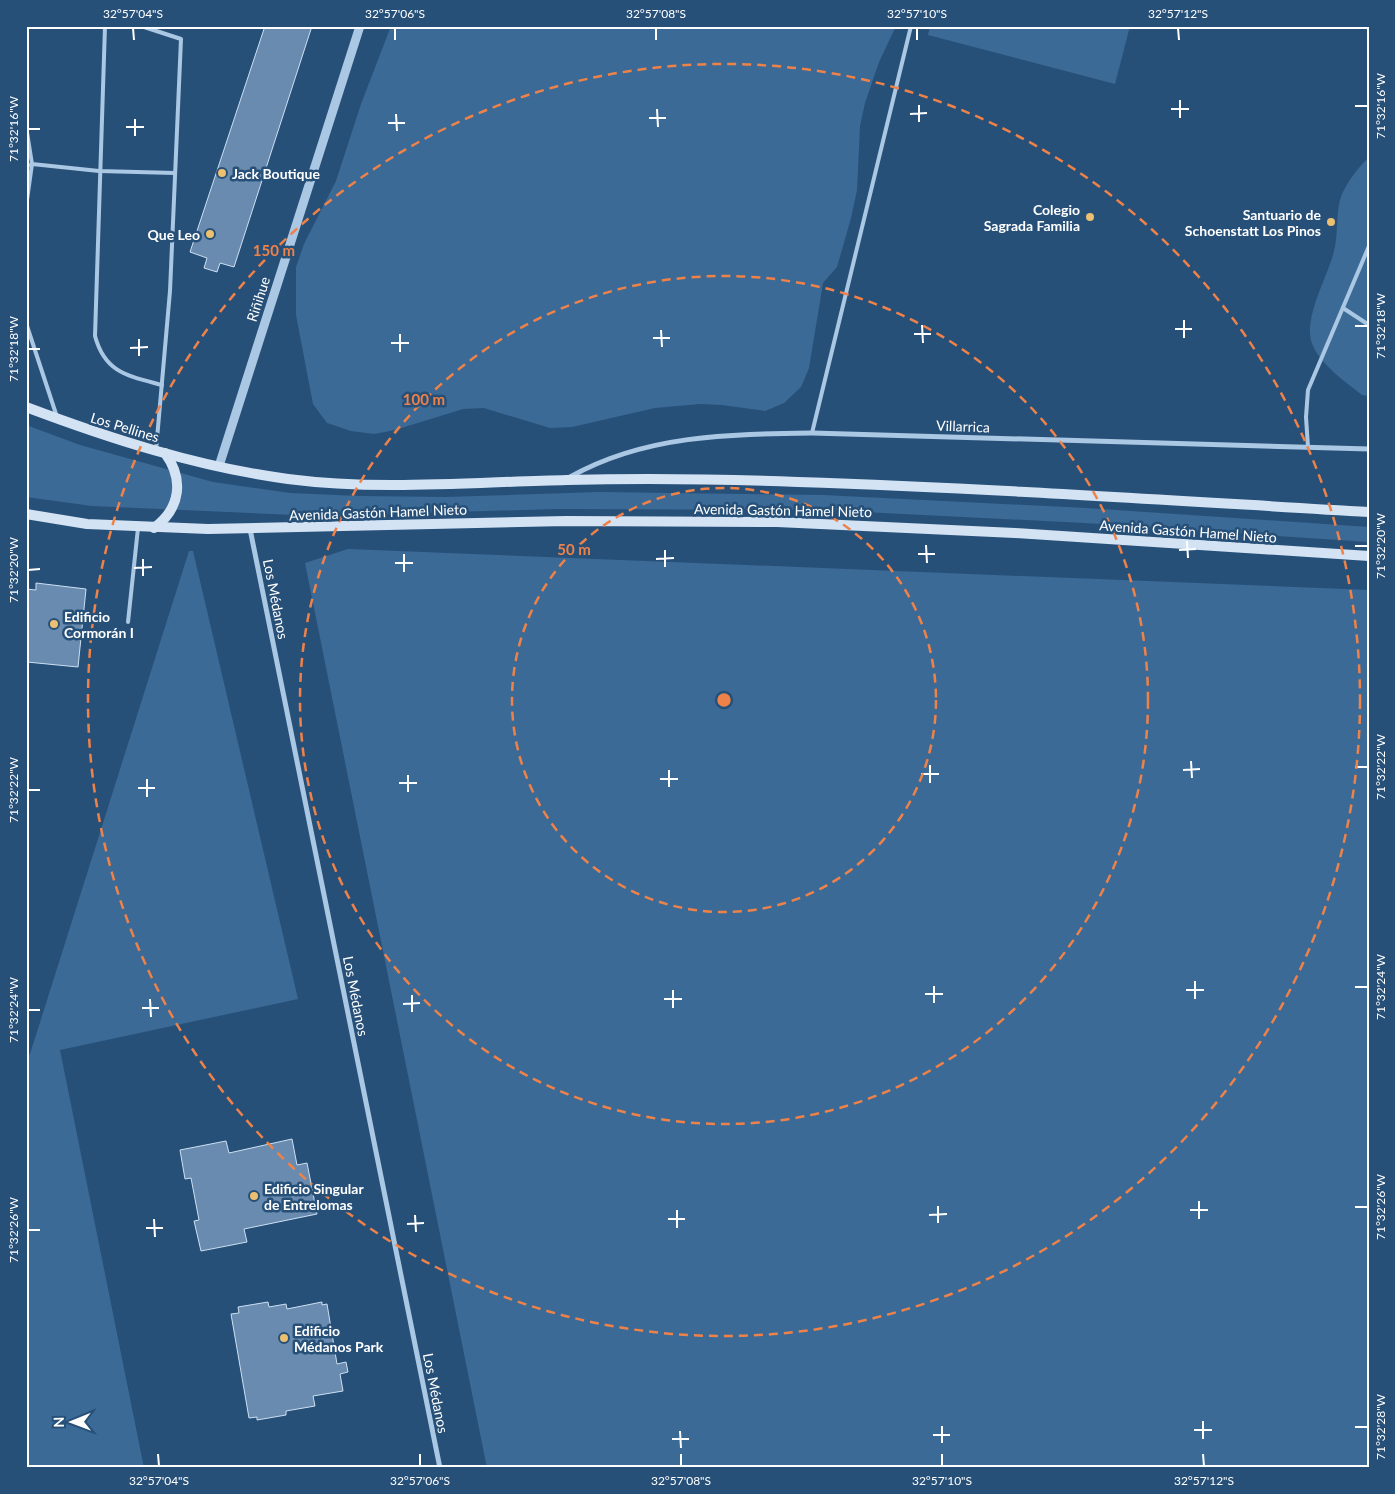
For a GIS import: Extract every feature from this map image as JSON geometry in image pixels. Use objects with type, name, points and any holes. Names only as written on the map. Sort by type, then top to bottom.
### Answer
[{"type":"main road","name":"Los Pellines","points":[[26,407],[160,452],[219,466]]},
{"type":"main road","points":[[26,514],[87,524],[154,528],[170,513],[178,490],[172,464],[160,452]]},
{"type":"main road","name":"Avenida Gastón Hamel Nieto","points":[[219,466],[291,479],[357,484],[438,485],[566,480],[798,482],[1369,512]]},
{"type":"main road","name":"Avenida Gastón Hamel Nieto","points":[[154,528],[250,529],[566,521],[777,522],[1015,533],[1369,556]]},
{"type":"street","name":"Riñihue","points":[[219,466],[360,26]]},
{"type":"street","name":"Villarrica","points":[[566,480],[592,465],[621,454],[688,439],[738,434],[812,433],[1369,449]]},
{"type":"street","name":"Los Médanos","points":[[250,529],[440,1468]]},
{"type":"lane","points":[[105,26],[94,325],[98,346],[106,360],[119,372],[162,385]]},
{"type":"lane","points":[[141,26],[181,39],[170,291],[162,385],[160,452]]},
{"type":"lane","points":[[812,433],[910,26]]},
{"type":"lane","points":[[26,126],[32,164],[26,207]]},
{"type":"lane","points":[[26,167],[32,164],[99,171],[175,173]]},
{"type":"lane","points":[[1308,447],[1306,417],[1308,390],[1369,246]]},
{"type":"lane","points":[[1343,308],[1369,325]]},
{"type":"lane","points":[[26,323],[58,419]]},
{"type":"lane","points":[[128,622],[138,528]]},
{"type":"shaded area","points":[[391,26],[896,26],[879,62],[865,103],[860,126],[857,190],[851,218],[837,267],[823,283],[809,368],[801,387],[784,403],[765,411],[700,404],[655,408],[572,427],[550,428],[484,408],[463,409],[395,430],[374,434],[351,431],[327,423],[313,404],[296,315],[296,267],[304,244],[336,181],[361,104]]},
{"type":"shaded area","points":[[930,26],[1130,26],[1115,84],[928,35]]},
{"type":"shaded area","points":[[1369,157],[1369,396],[1362,395],[1322,360],[1313,346],[1310,336],[1310,324],[1334,251],[1338,208],[1342,194],[1347,184]]},
{"type":"shaded area","points":[[26,425],[80,445],[213,482],[290,493],[445,497],[598,492],[823,495],[1086,508],[1369,527],[1369,542],[1085,523],[824,510],[556,509],[317,516],[92,506],[26,497]]},
{"type":"shaded area","points":[[348,549],[1369,590],[1369,1468],[487,1468],[305,563]]},
{"type":"shaded area","points":[[189,551],[193,551],[298,999],[60,1050],[144,1468],[26,1468],[26,1054],[30,1054]]},
{"type":"building","points":[[265,26],[312,26],[234,267],[220,263],[217,272],[204,268],[207,258],[190,252]]},
{"type":"building","name":"Edificio Cormorán I","points":[[36,583],[86,589],[78,667],[27,662],[26,589],[36,590]]},
{"type":"building","name":"Edificio Singular de Entrelomas","points":[[292,1139],[297,1165],[307,1163],[317,1214],[244,1229],[247,1242],[201,1251],[194,1221],[199,1220],[191,1178],[185,1179],[180,1150],[226,1141],[229,1153]]},
{"type":"building","name":"Edificio Médanos Park","points":[[268,1302],[269,1307],[286,1304],[287,1309],[322,1302],[322,1305],[327,1304],[337,1364],[346,1362],[348,1372],[340,1374],[343,1391],[313,1396],[315,1406],[286,1411],[286,1415],[257,1420],[257,1417],[249,1418],[231,1314],[239,1313],[238,1307]]},
{"type":"place","name":"Jack Boutique","points":[[222,173]]},
{"type":"place","name":"Colegio Sagrada Familia","points":[[1090,217]]},
{"type":"place","name":"Santuario de Schoenstatt Los Pinos","points":[[1331,222]]},
{"type":"place","name":"Que Leo","points":[[210,234]]},
{"type":"place","name":"Edificio Cormorán I","points":[[54,624]]},
{"type":"place","name":"Edificio Singular de Entrelomas","points":[[254,1196]]},
{"type":"place","name":"Edificio Médanos Park","points":[[284,1338]]}]
